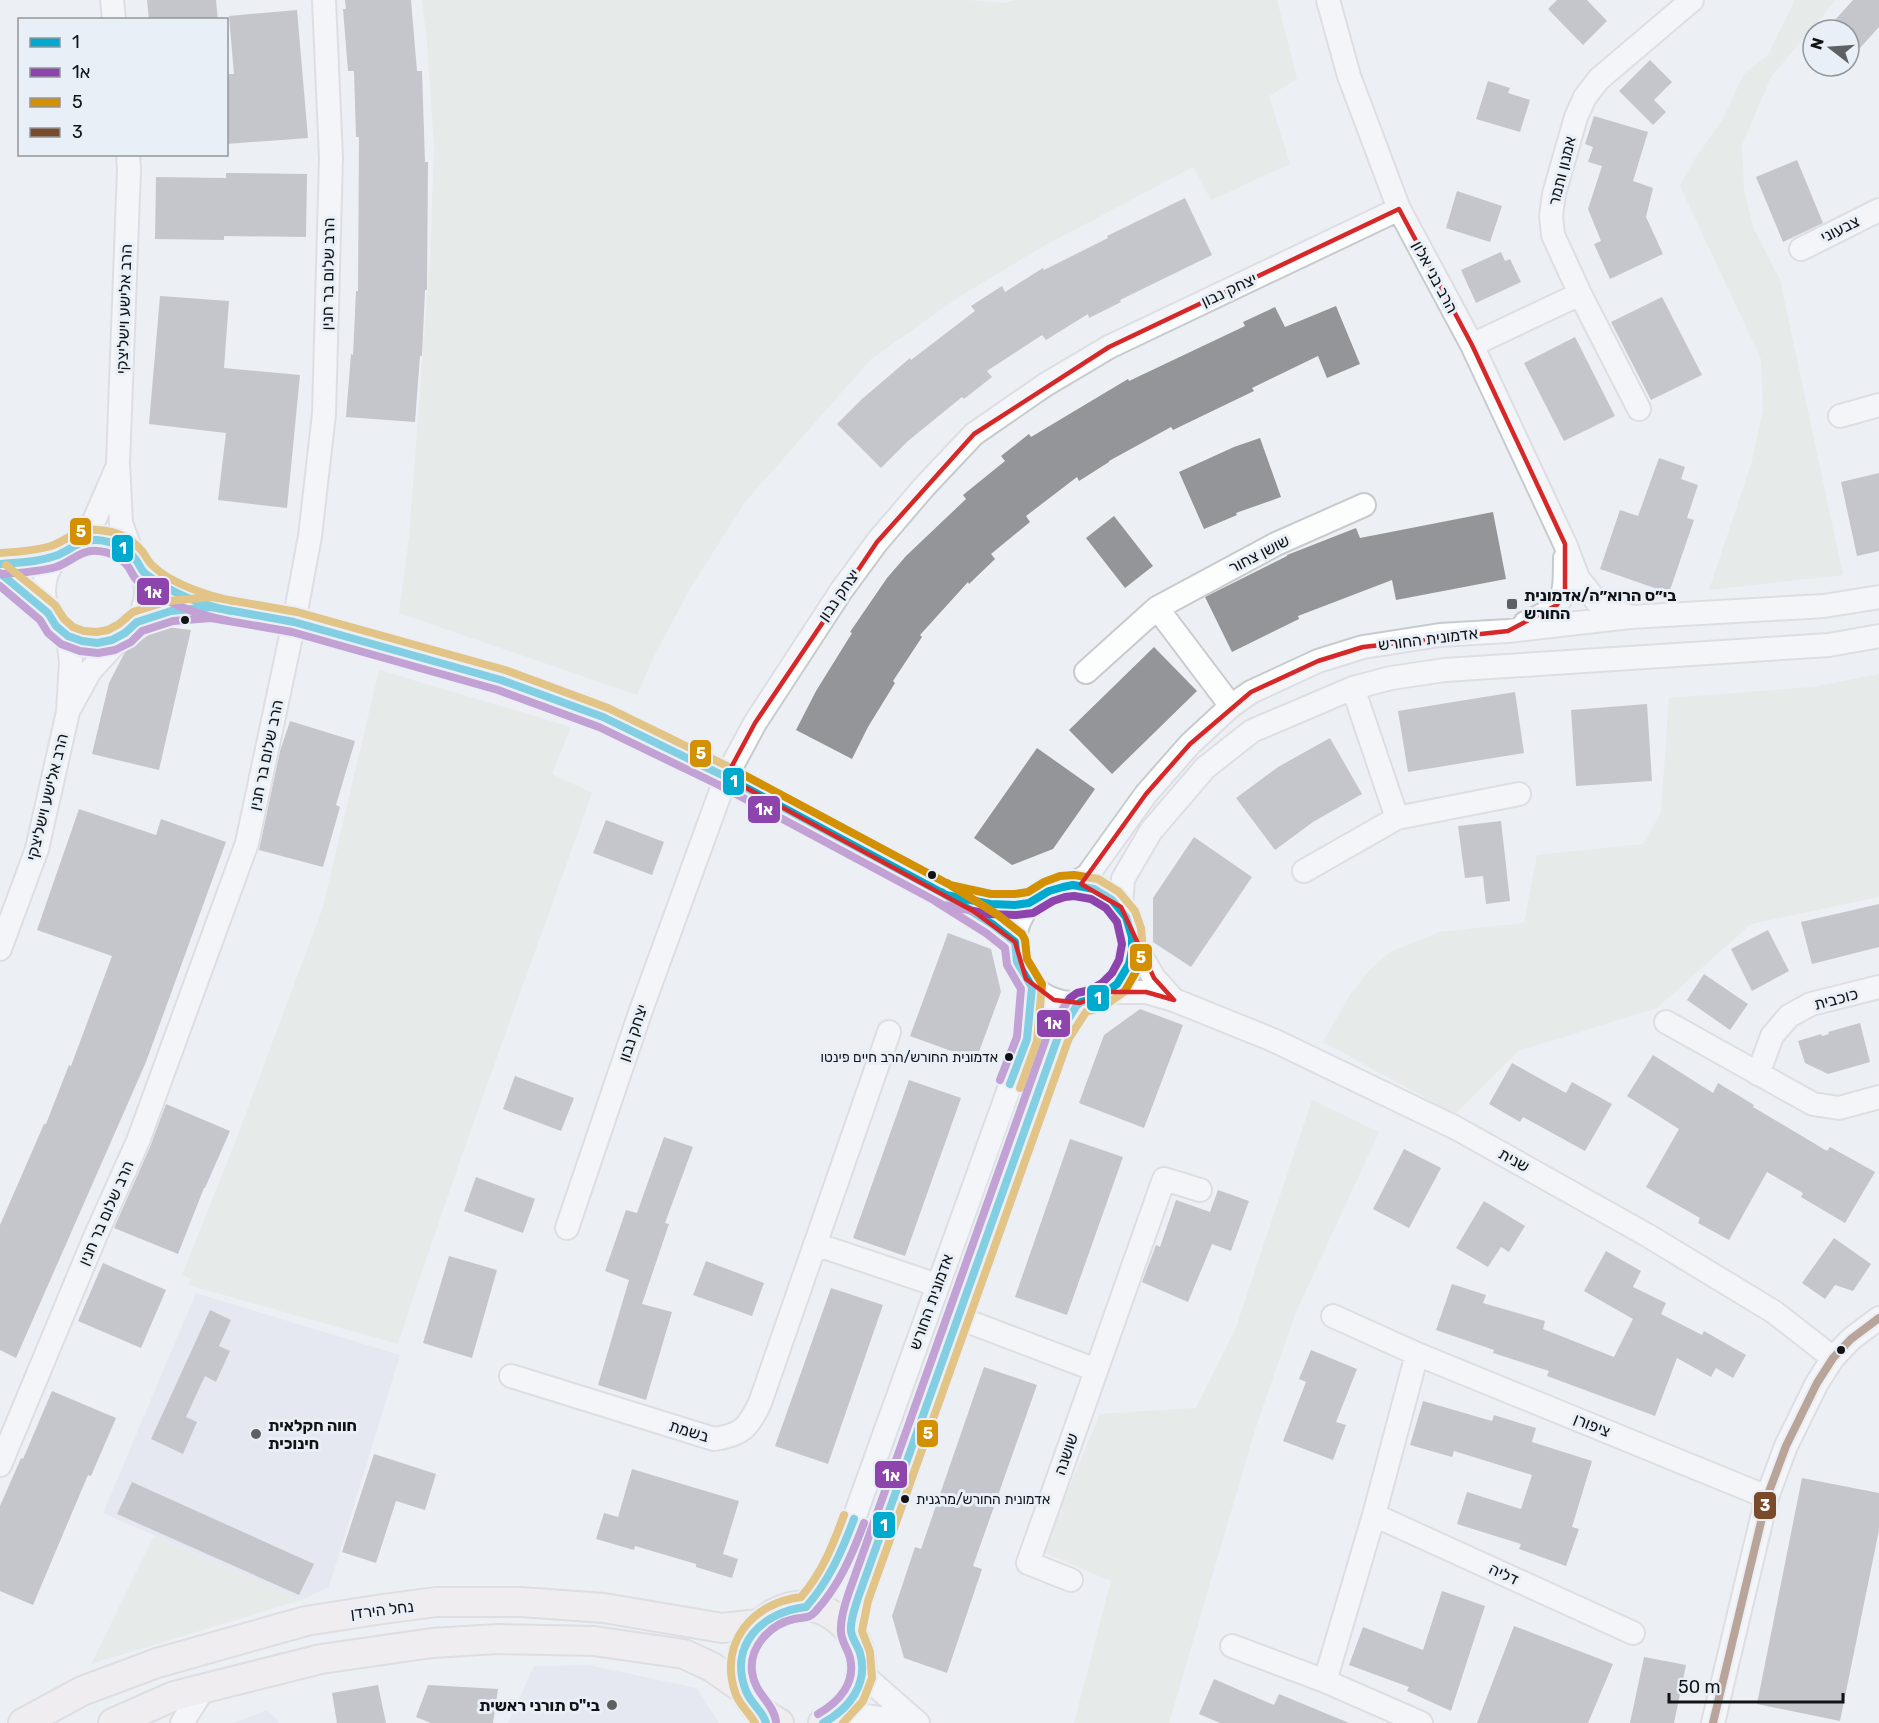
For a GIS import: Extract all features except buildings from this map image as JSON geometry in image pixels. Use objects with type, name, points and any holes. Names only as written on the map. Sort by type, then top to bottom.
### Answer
[{"type":"main road","name":"נחל הירדן","points":[[22,1723],[82,1690],[157,1664],[306,1621],[376,1610],[436,1602],[522,1602],[604,1608],[722,1628],[759,1624]]},
{"type":"main road","points":[[770,1720],[753,1705],[746,1691],[741,1674],[742,1656],[748,1639],[759,1624],[777,1612],[806,1607],[828,1613],[840,1620],[850,1631],[861,1655],[861,1673],[856,1693],[832,1718]]},
{"type":"main road","points":[[113,1723],[174,1696],[321,1659],[432,1643],[498,1639],[594,1641],[684,1654],[712,1667],[746,1691]]},
{"type":"street","points":[[112,0],[114,18]]},
{"type":"street","name":"הרב שלום בר חנין","points":[[0,1465],[94,1237],[138,1141],[247,843],[310,536],[324,414],[331,158],[324,0]]},
{"type":"street","name":"הרב בני אלון","points":[[1328,0],[1349,76],[1400,209],[1472,345],[1565,544],[1578,578],[1598,603],[1630,617]]},
{"type":"street","name":"אמנון ותמר","points":[[1639,409],[1580,294],[1553,235],[1551,216],[1554,194],[1576,117],[1585,97],[1599,79],[1692,0]]},
{"type":"street","name":"הרב אלישע וישליצקי","points":[[128,156],[118,463],[120,523],[138,564]]},
{"type":"street","name":"יצחק נבון","points":[[567,1228],[640,1013],[726,777],[755,723],[841,591],[877,542],[974,434],[1045,385],[1109,347],[1400,209]]},
{"type":"street","name":"צבעוני","points":[[1801,249],[1879,210]]},
{"type":"street","points":[[1472,345],[1580,294]]},
{"type":"street","points":[[1840,416],[1879,405]]},
{"type":"street","name":"הרב אלישע וישליצקי","points":[[80,542],[93,523],[118,463]]},
{"type":"street","name":"שושן צחור","points":[[1086,672],[1157,608],[1276,544],[1364,505]]},
{"type":"street","points":[[0,564],[26,562],[58,555],[80,542],[94,539],[108,541],[122,547],[138,564],[174,593],[211,608],[294,622],[501,680],[603,717],[726,777],[946,895],[992,924],[1015,942]]},
{"type":"street","name":"הרב בני אלון","points":[[1508,631],[1542,616],[1557,605],[1565,591],[1565,544]]},
{"type":"street","points":[[48,613],[44,598],[44,582],[49,568],[58,555]]},
{"type":"street","points":[[131,627],[144,606],[147,589],[138,564]]},
{"type":"street","points":[[0,573],[48,613],[56,626],[68,636],[82,642],[97,643],[112,640],[131,627],[171,611],[211,608]]},
{"type":"street","name":"אדמונית החורש","points":[[1070,885],[1086,876],[1146,794],[1190,744],[1232,706],[1251,692],[1318,661],[1363,647],[1440,635],[1508,631],[1630,617],[1824,606],[1879,597]]},
{"type":"street","points":[[1157,608],[1232,706]]},
{"type":"street","name":"הרב אלישע וישליצקי","points":[[68,712],[90,671],[131,627]]},
{"type":"street","name":"הרב אלישע וישליצקי","points":[[0,949],[37,849],[68,712],[71,662],[68,636]]},
{"type":"street","name":"אדמונית החורש","points":[[1121,907],[1123,879],[1151,831],[1204,768],[1252,731],[1353,688],[1391,678],[1445,670],[1829,645],[1879,636]]},
{"type":"street","points":[[1353,688],[1397,818]]},
{"type":"street","points":[[1304,871],[1397,818],[1519,794]]},
{"type":"street","points":[[1070,885],[1098,890],[1121,907],[1128,922],[1132,952],[1126,971],[1114,987],[1089,1001],[1080,1003],[1054,1000],[1032,987],[1017,962],[1015,942],[1020,921],[1031,903],[1049,890],[1070,885]]},
{"type":"street","points":[[946,895],[983,903],[1005,905],[1031,903]]},
{"type":"street","name":"שנית","points":[[1132,940],[1154,978],[1174,1000]]},
{"type":"street","name":"אדמונית החורש","points":[[806,1607],[821,1591],[840,1557],[1027,1039],[1032,987]]},
{"type":"street","name":"כוכבית","points":[[1758,1074],[1772,1036],[1789,1016],[1811,1004],[1879,987]]},
{"type":"street","name":"שנית","points":[[1108,992],[1146,992],[1174,1000],[1273,1040],[1456,1128],[1647,1235],[1774,1312],[1833,1358]]},
{"type":"street","name":"אדמונית החורש","points":[[850,1631],[863,1583],[1059,1034],[1080,1003]]},
{"type":"street","points":[[1666,1022],[1813,1104],[1839,1108],[1879,1097]]},
{"type":"street","name":"בשמת","points":[[511,1376],[714,1439],[732,1436],[750,1424],[760,1403],[888,1032]]},
{"type":"street","name":"שושנה","points":[[1071,1580],[1028,1563],[1164,1179],[1200,1190]]},
{"type":"street","points":[[815,1244],[937,1285]]},
{"type":"street","name":"ציפורן","points":[[1334,1316],[1417,1354],[1767,1497]]},
{"type":"street","points":[[959,1318],[1096,1370]]},
{"type":"street","points":[[1713,1723],[1767,1497],[1786,1446],[1805,1406],[1833,1358],[1851,1339],[1879,1318]]},
{"type":"street","points":[[1325,1681],[1374,1515],[1417,1354]]},
{"type":"street","name":"דליה","points":[[1374,1515],[1634,1634]]},
{"type":"street","points":[[1232,1646],[1325,1681],[1421,1723]]},
{"type":"street","points":[[861,1673],[917,1723]]},
{"type":"street","points":[[182,1723],[204,1688]]},
{"type":"street","points":[[832,1718],[917,1723]]},
{"type":"highlighted area","points":[[1399,209],[1472,345],[1565,544],[1565,591],[1557,605],[1508,631],[1363,647],[1318,661],[1251,692],[1190,744],[1146,794],[1081,884],[1121,907],[1154,978],[1174,1000],[1146,992],[1108,992],[1080,1003],[1054,1000],[1026,979],[1015,942],[973,911],[726,777],[755,723],[877,542],[974,434],[1109,347]]},
{"type":"shaded area","points":[[422,0],[967,0],[1005,3],[1017,0],[1277,0],[1297,79],[1269,96],[1290,164],[1211,200],[1193,167],[1042,247],[962,295],[871,359],[746,501],[692,585],[654,656],[637,695],[399,613],[409,538],[430,258],[434,149]]},
{"type":"shaded area","points":[[1795,0],[1836,0],[1821,18],[1801,18],[1801,41],[1771,77],[1742,145],[1744,189],[1753,227],[1780,280],[1843,575],[1709,590],[1751,465],[1763,410],[1761,359],[1680,186],[1693,162],[1721,122],[1744,74],[1768,55]]},
{"type":"shaded area","points":[[379,670],[571,727],[552,774],[592,793],[398,1344],[188,1285],[191,1279],[182,1275],[234,1145],[323,907]]},
{"type":"shaded area","points":[[1879,674],[1879,897],[1751,924],[1657,1008],[1518,1051],[1455,1114],[1323,1042],[1350,995],[1370,970],[1390,952],[1440,932],[1524,923],[1537,855],[1643,844],[1661,813],[1669,698],[1813,687]]},
{"type":"shaded area","points":[[1312,1100],[1379,1132],[1296,1312],[1255,1430],[1169,1723],[1074,1723],[1111,1581],[1042,1552],[1100,1414],[1196,1408],[1235,1330]]},
{"type":"shaded area","name":"חווה חקלאית חינוכית","points":[[196,1293],[400,1355],[329,1587],[301,1600],[103,1513]]},
{"type":"shaded area","points":[[154,1536],[301,1600],[91,1664]]},
{"type":"shaded area","name":"בי\"ס תורני ראשית","points":[[588,1665],[697,1688],[719,1723],[508,1723],[534,1666]]},
{"type":"shaded area","points":[[267,1710],[280,1723],[234,1723]]},
{"type":"transit line","name":"5","points":[[0,553],[45,548],[83,531],[110,532],[133,542],[151,564],[180,584],[233,601]]},
{"type":"transit line","name":"1","points":[[0,564],[41,560],[60,554],[85,541],[103,541],[119,546],[128,552],[145,573],[166,587],[198,602],[231,611]]},
{"type":"transit line","name":"1א","points":[[1,574],[49,569],[86,552],[103,552],[112,554],[123,561],[138,581],[160,597],[194,612],[229,621]]},
{"type":"transit line","name":"5","points":[[6,565],[55,605],[64,619],[73,627],[84,631],[108,630],[133,612],[168,601],[212,597],[297,612],[505,670],[608,708],[731,768],[950,885],[991,894],[1015,894],[1028,892],[1060,876],[1074,875],[1098,879],[1119,892],[1135,911],[1141,928],[1143,951],[1138,968],[1125,991],[1103,1007],[1086,1012],[1069,1038],[868,1601],[862,1631],[870,1652],[872,1678],[863,1701],[843,1723]]},
{"type":"transit line","name":"1","points":[[0,573],[48,613],[56,626],[68,636],[82,641],[97,643],[112,640],[125,633],[137,622],[171,611],[211,607],[294,622],[501,680],[603,717],[726,777],[946,895],[990,904],[1015,905],[1029,903],[1049,891],[1073,885],[1094,889],[1112,900],[1126,917],[1132,937],[1129,964],[1117,984],[1098,998],[1077,1005],[1059,1034],[854,1610],[851,1631],[862,1664],[859,1685],[849,1703],[823,1723]]},
{"type":"transit line","name":"1א","points":[[0,586],[40,620],[48,633],[61,644],[80,651],[98,653],[115,650],[131,642],[142,631],[173,621],[211,618],[292,632],[498,690],[599,727],[721,786],[943,905],[989,914],[1016,915],[1033,913],[1053,901],[1074,896],[1091,899],[1106,908],[1117,922],[1122,944],[1119,960],[1112,973],[1102,983],[1070,998],[1049,1030],[845,1604],[841,1632],[850,1658],[848,1684],[839,1698],[818,1714]]},
{"type":"transit line","name":"5","points":[[947,883],[998,915],[1022,934],[1027,959],[1042,984],[1037,1041],[1020,1088]]},
{"type":"transit line","name":"1","points":[[941,892],[992,924],[1015,942],[1017,962],[1032,987],[1027,1039],[1010,1084]]},
{"type":"transit line","name":"1א","points":[[935,901],[986,933],[1005,948],[1007,965],[1021,989],[1017,1037],[1000,1080]]},
{"type":"transit line","name":"3","points":[[1713,1723],[1767,1497],[1786,1446],[1817,1383],[1833,1358],[1851,1339],[1879,1318]]},
{"type":"transit line","name":"5","points":[[755,1723],[735,1692],[731,1674],[736,1642],[754,1617],[768,1607],[801,1597],[821,1568],[844,1515]]},
{"type":"transit line","name":"1","points":[[766,1723],[746,1691],[742,1674],[745,1646],[763,1624],[790,1610],[806,1607],[822,1587],[845,1543],[854,1519]]},
{"type":"transit line","name":"1א","points":[[776,1721],[754,1680],[752,1672],[754,1654],[769,1631],[785,1622],[810,1616],[824,1602],[844,1570],[864,1523]]},
{"type":"place","name":"בי״ס הרוא״ה/אדמונית החורש","points":[[1512,604]]},
{"type":"place","name":"אדמונית החורש/הרב חיים פינטו","points":[[1009,1057]]},
{"type":"place","name":"חווה חקלאית חינוכית","points":[[256,1434]]},
{"type":"place","name":"אדמונית החורש/מרגנית","points":[[905,1499]]},
{"type":"place","name":"בי\"ס תורני ראשית","points":[[612,1705]]}]
